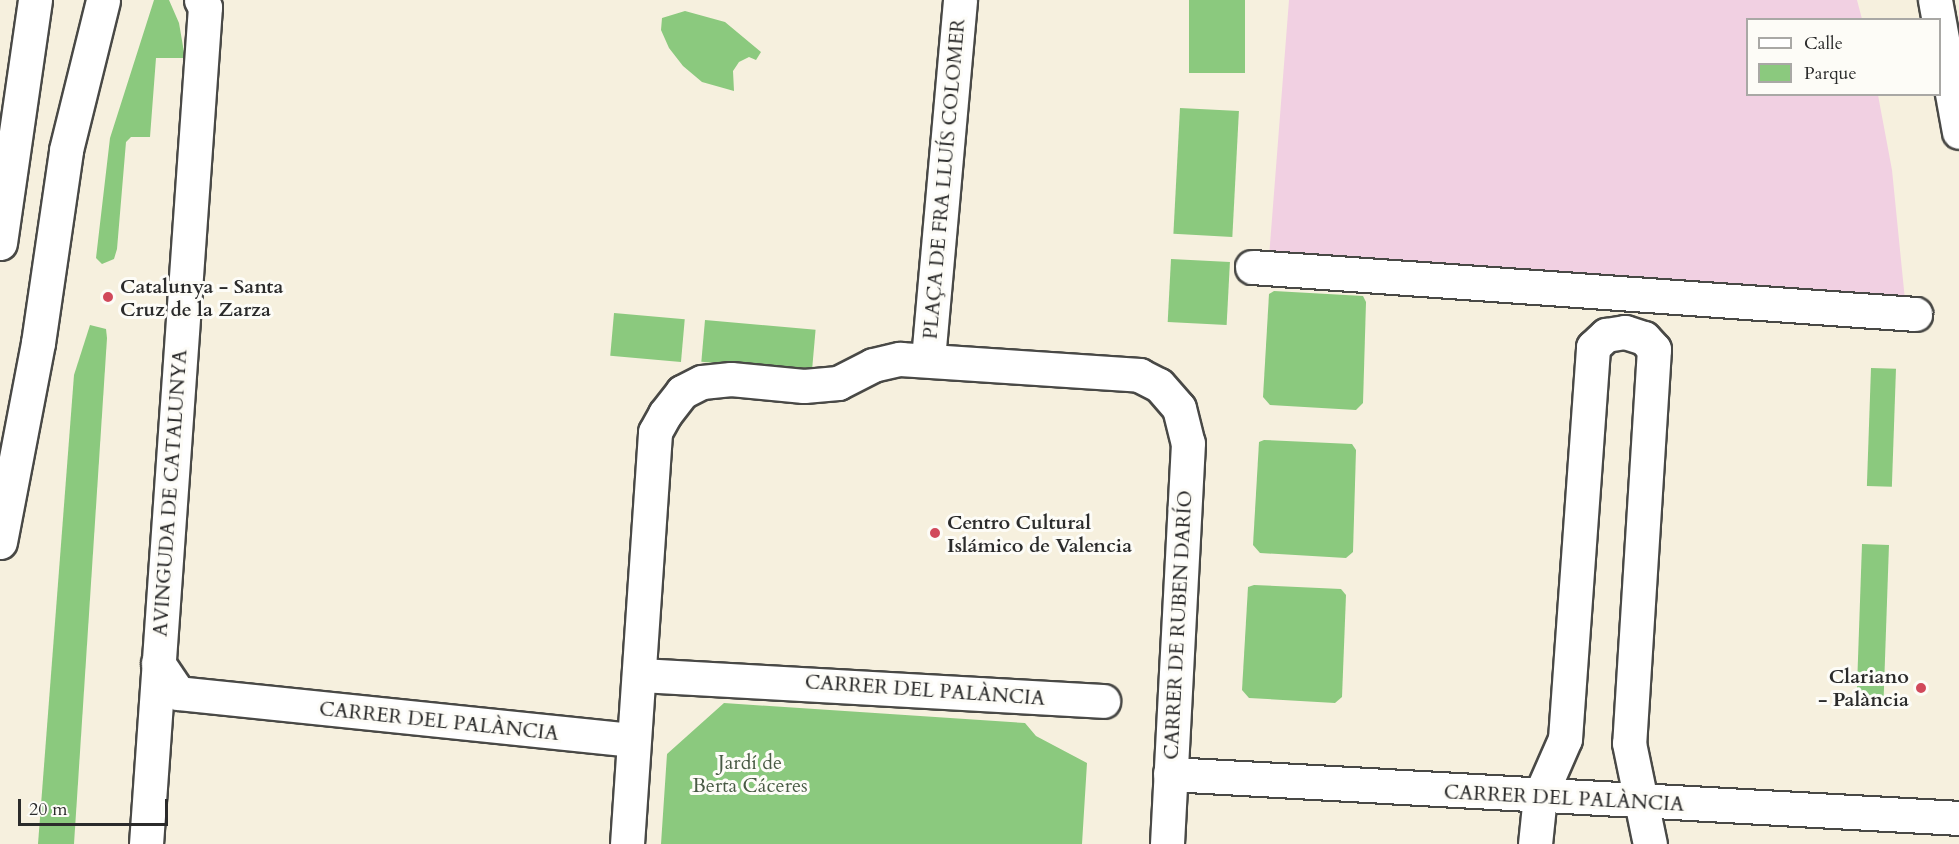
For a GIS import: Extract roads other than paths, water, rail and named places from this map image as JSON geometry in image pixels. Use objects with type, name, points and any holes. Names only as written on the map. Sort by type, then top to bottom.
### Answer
[{"type":"street","points":[[0,243],[34,0]]},
{"type":"street","points":[[0,542],[38,343],[66,150],[103,0]]},
{"type":"street","name":"AVINGUDA DE CATALUNYA","points":[[146,844],[205,7],[201,0]]},
{"type":"street","name":"PLAÇA DE FRA LLUÍS COLOMER","points":[[928,359],[960,0]]},
{"type":"street","points":[[1935,0],[1938,18]]},
{"type":"street","points":[[1941,33],[1959,132]]},
{"type":"street","points":[[1252,267],[1915,314]]},
{"type":"street","points":[[1535,844],[1540,796],[1565,739],[1593,346],[1606,336],[1624,332],[1644,338],[1654,350],[1629,743],[1650,844]]},
{"type":"street","name":"PLAÇA DE FRA LLUÍS COLOMER","points":[[632,740],[639,675],[656,432],[682,392],[702,382],[731,379],[804,386],[838,383],[873,365],[900,359],[928,359],[1139,375],[1159,385],[1179,408]]},
{"type":"street","name":"CARRER DE RUBEN DARÍO","points":[[1167,844],[1188,442],[1179,408]]},
{"type":"street","name":"CARRER DEL PALÀNCIA","points":[[159,663],[178,693],[632,740]]},
{"type":"street","name":"CARRER DEL PALÀNCIA","points":[[639,675],[1103,701]]},
{"type":"street","points":[[627,844],[632,740]]},
{"type":"street","name":"CARRER DEL PALÀNCIA","points":[[1170,774],[1959,818]]},
{"type":"place","name":"Catalunya - Santa Cruz de la Zarza","points":[[108,297]]},
{"type":"place","name":"Centro Cultural Islámico de Valencia","points":[[935,533]]},
{"type":"place","name":"Clariano - Palància","points":[[1921,688]]},
{"type":"park label","name":"Jardí de Berta Cáceres","points":[[750,774]]}]
